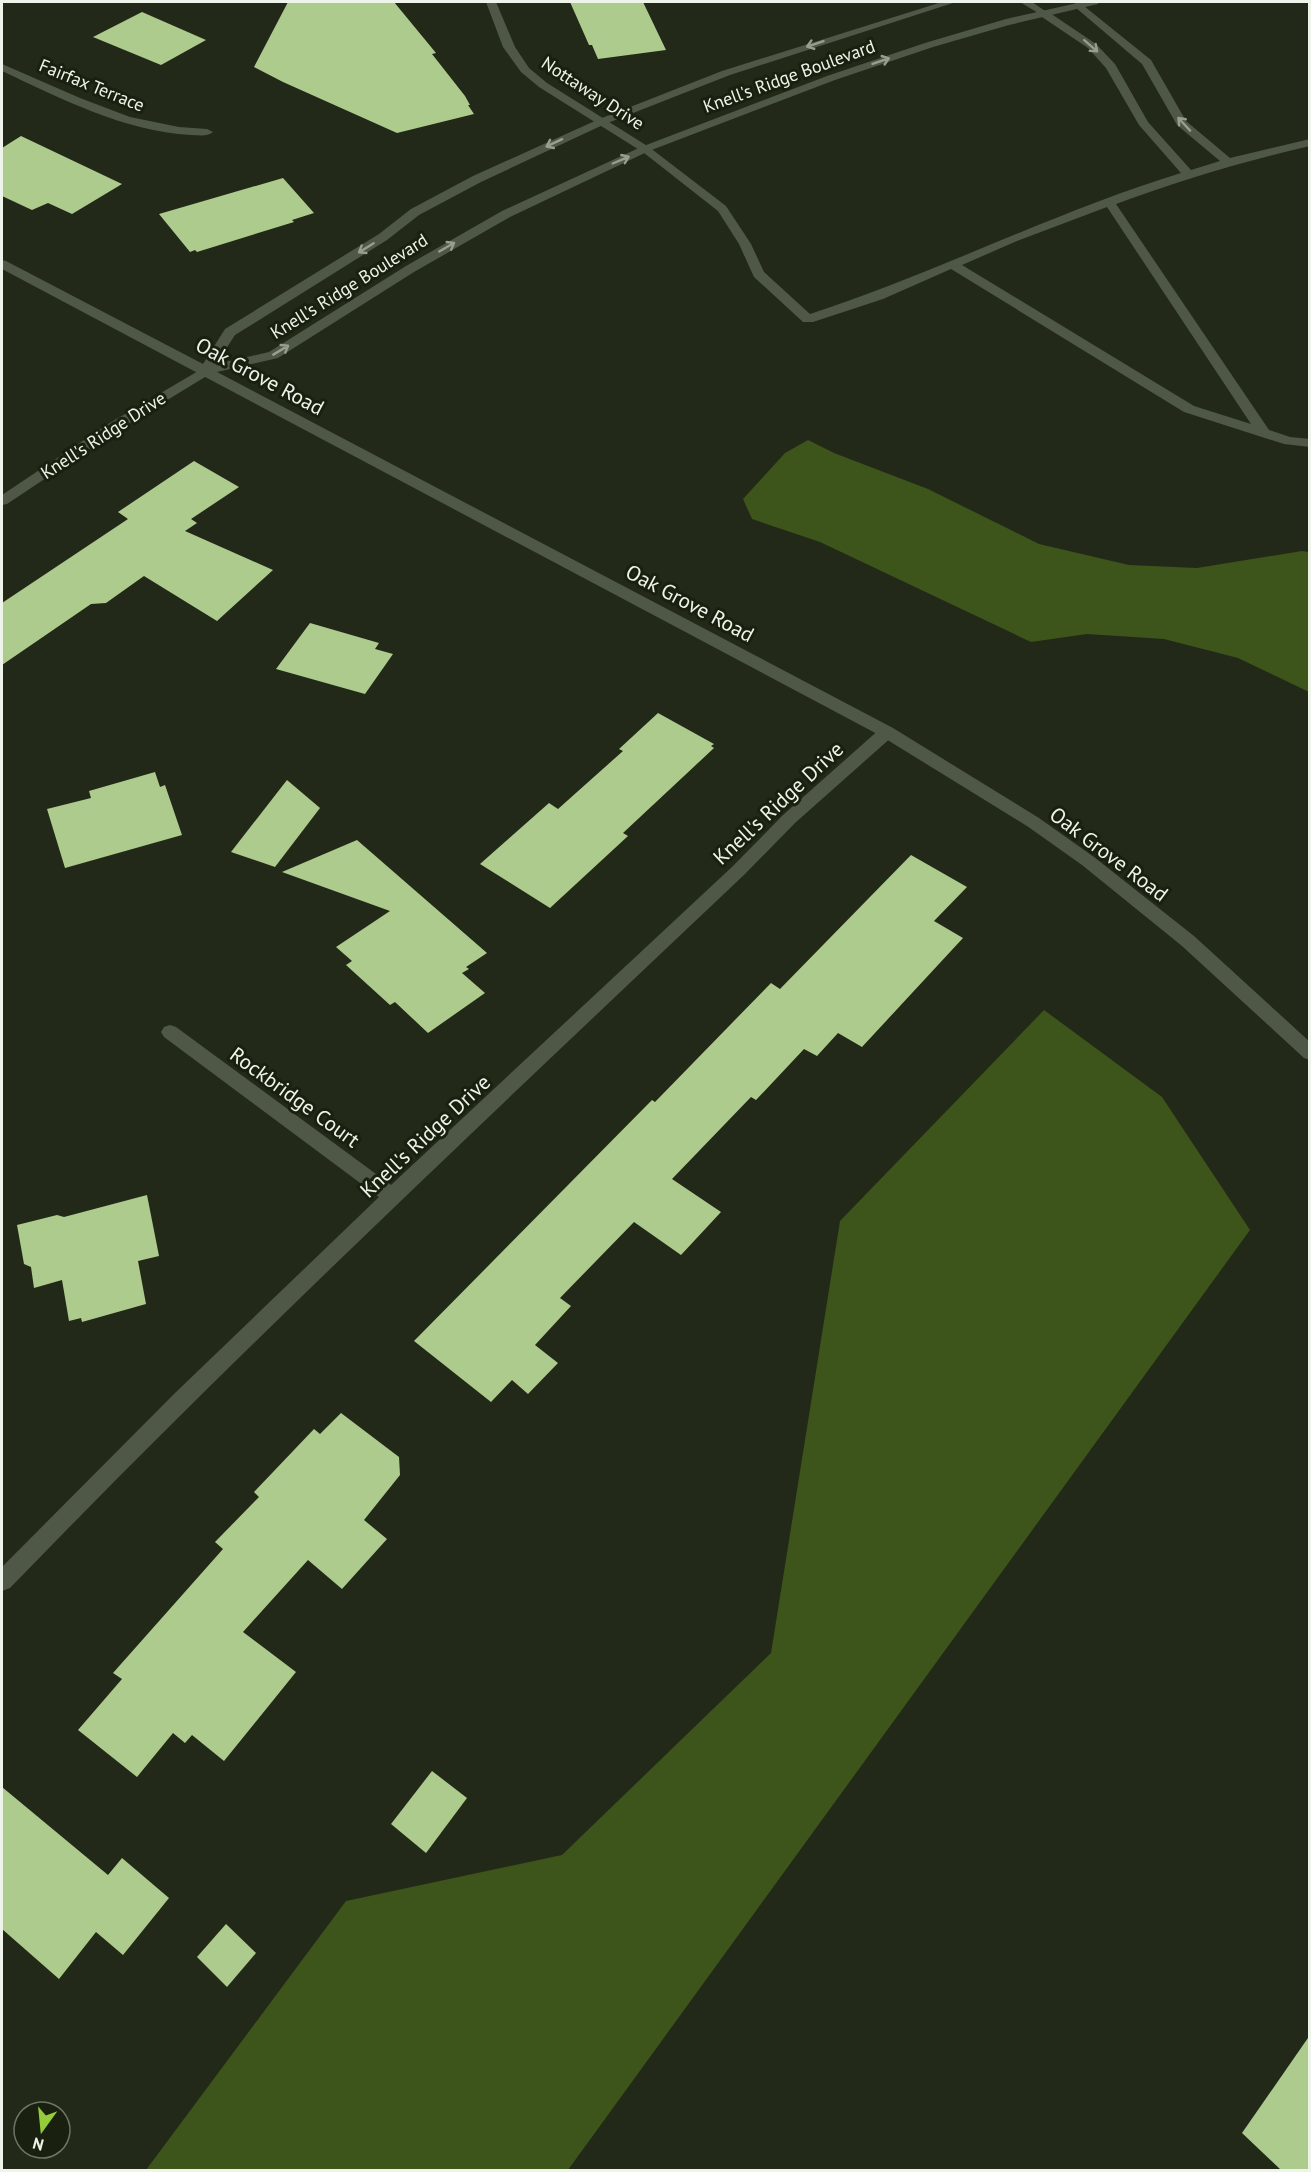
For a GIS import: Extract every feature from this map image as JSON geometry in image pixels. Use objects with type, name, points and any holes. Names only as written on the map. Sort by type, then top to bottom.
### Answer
[{"type":"street","name":"Nottaway Drive","points":[[491,2],[509,47],[525,70],[543,85],[645,149],[722,209],[745,244],[758,274],[808,319],[878,296],[952,264]]},
{"type":"street","name":"Knell's Ridge Boulevard","points":[[205,371],[230,332],[383,237],[415,212],[477,179],[601,122],[726,73],[951,2]]},
{"type":"street","points":[[1025,2],[1092,46],[1150,103],[1180,123],[1228,162]]},
{"type":"street","name":"Knell's Ridge Boulevard","points":[[205,371],[273,355],[410,269],[506,214],[645,149],[842,74],[928,45],[1077,3],[1094,2]]},
{"type":"street","points":[[1077,3],[1147,62],[1150,103],[1143,123],[1188,174]]},
{"type":"street","name":"Fairfax Terrace","points":[[2,67],[111,116],[147,127],[207,132]]},
{"type":"street","points":[[952,264],[1109,202],[1188,174],[1310,142]]},
{"type":"street","points":[[1109,202],[1264,433]]},
{"type":"street","name":"Oak Grove Road","points":[[2,264],[886,732],[1033,822],[1088,861],[1188,941],[1310,1053]]},
{"type":"street","points":[[952,264],[1190,409],[1289,441],[1310,443]]},
{"type":"street","name":"Knell's Ridge Drive","points":[[2,501],[205,371]]},
{"type":"street","name":"Knell's Ridge Drive","points":[[2,1581],[88,1491],[393,1197],[739,870],[789,819],[886,732]]},
{"type":"street","name":"Rockbridge Court","points":[[170,1032],[393,1197]]},
{"type":"shaded area","points":[[808,440],[834,453],[928,489],[1039,544],[1129,565],[1197,568],[1302,551],[1309,552],[1309,692],[1238,658],[1164,639],[1087,634],[1031,642],[820,542],[752,519],[743,499],[785,453]]},
{"type":"shaded area","points":[[1044,1010],[1162,1097],[1250,1230],[568,2170],[146,2170],[346,1901],[562,1855],[771,1653],[840,1221]]},
{"type":"building","points":[[288,2],[394,2],[436,53],[432,54],[465,96],[474,114],[397,133],[254,67]]},
{"type":"building","points":[[570,2],[643,2],[666,50],[598,59],[592,45],[589,45]]},
{"type":"building","points":[[142,12],[206,40],[161,65],[93,37]]},
{"type":"building","points":[[21,136],[122,184],[72,214],[48,203],[32,210],[2,196],[2,148]]},
{"type":"building","points":[[283,178],[314,213],[292,220],[294,222],[197,252],[195,250],[190,252],[159,214]]},
{"type":"building","points":[[194,461],[239,487],[191,519],[197,523],[185,531],[273,570],[217,621],[144,576],[106,603],[91,604],[2,665],[2,603],[128,519],[118,512]]},
{"type":"building","points":[[310,623],[379,643],[375,649],[393,654],[365,694],[276,669]]},
{"type":"building","points":[[658,713],[714,744],[711,746],[714,748],[623,833],[628,836],[550,908],[480,864],[549,803],[558,809],[623,751],[619,749]]},
{"type":"building","points":[[155,772],[160,787],[165,785],[182,835],[65,868],[47,809],[91,798],[89,791]]},
{"type":"building","points":[[287,780],[320,808],[275,867],[231,852]]},
{"type":"building","points":[[357,840],[487,953],[466,967],[469,969],[462,973],[485,993],[428,1033],[395,1002],[390,1005],[346,965],[352,961],[336,947],[390,911],[282,872]]},
{"type":"building","points":[[911,855],[967,887],[934,921],[963,938],[862,1047],[838,1033],[817,1056],[804,1049],[756,1100],[751,1097],[672,1179],[721,1212],[681,1255],[634,1222],[560,1298],[571,1306],[535,1345],[558,1363],[528,1394],[512,1380],[491,1402],[414,1341],[652,1100],[655,1102],[771,983],[780,989]]},
{"type":"building","points":[[147,1195],[159,1256],[138,1261],[146,1304],[82,1322],[81,1318],[69,1321],[62,1280],[34,1288],[31,1267],[24,1264],[17,1225],[57,1215],[64,1217]]},
{"type":"building","points":[[341,1413],[399,1457],[400,1475],[364,1520],[387,1539],[342,1589],[308,1560],[243,1632],[296,1672],[224,1761],[192,1735],[185,1743],[173,1733],[137,1777],[78,1730],[122,1679],[113,1673],[223,1549],[215,1542],[259,1497],[254,1492],[314,1429],[320,1434]]},
{"type":"building","points":[[432,1771],[467,1798],[426,1853],[391,1824]]},
{"type":"building","points":[[2,1787],[108,1875],[122,1858],[169,1898],[123,1955],[96,1932],[59,1979],[2,1929]]},
{"type":"building","points":[[226,1924],[256,1953],[227,1987],[197,1957]]},
{"type":"building","points":[[1310,2035],[1310,2170],[1281,2170],[1242,2133]]}]
